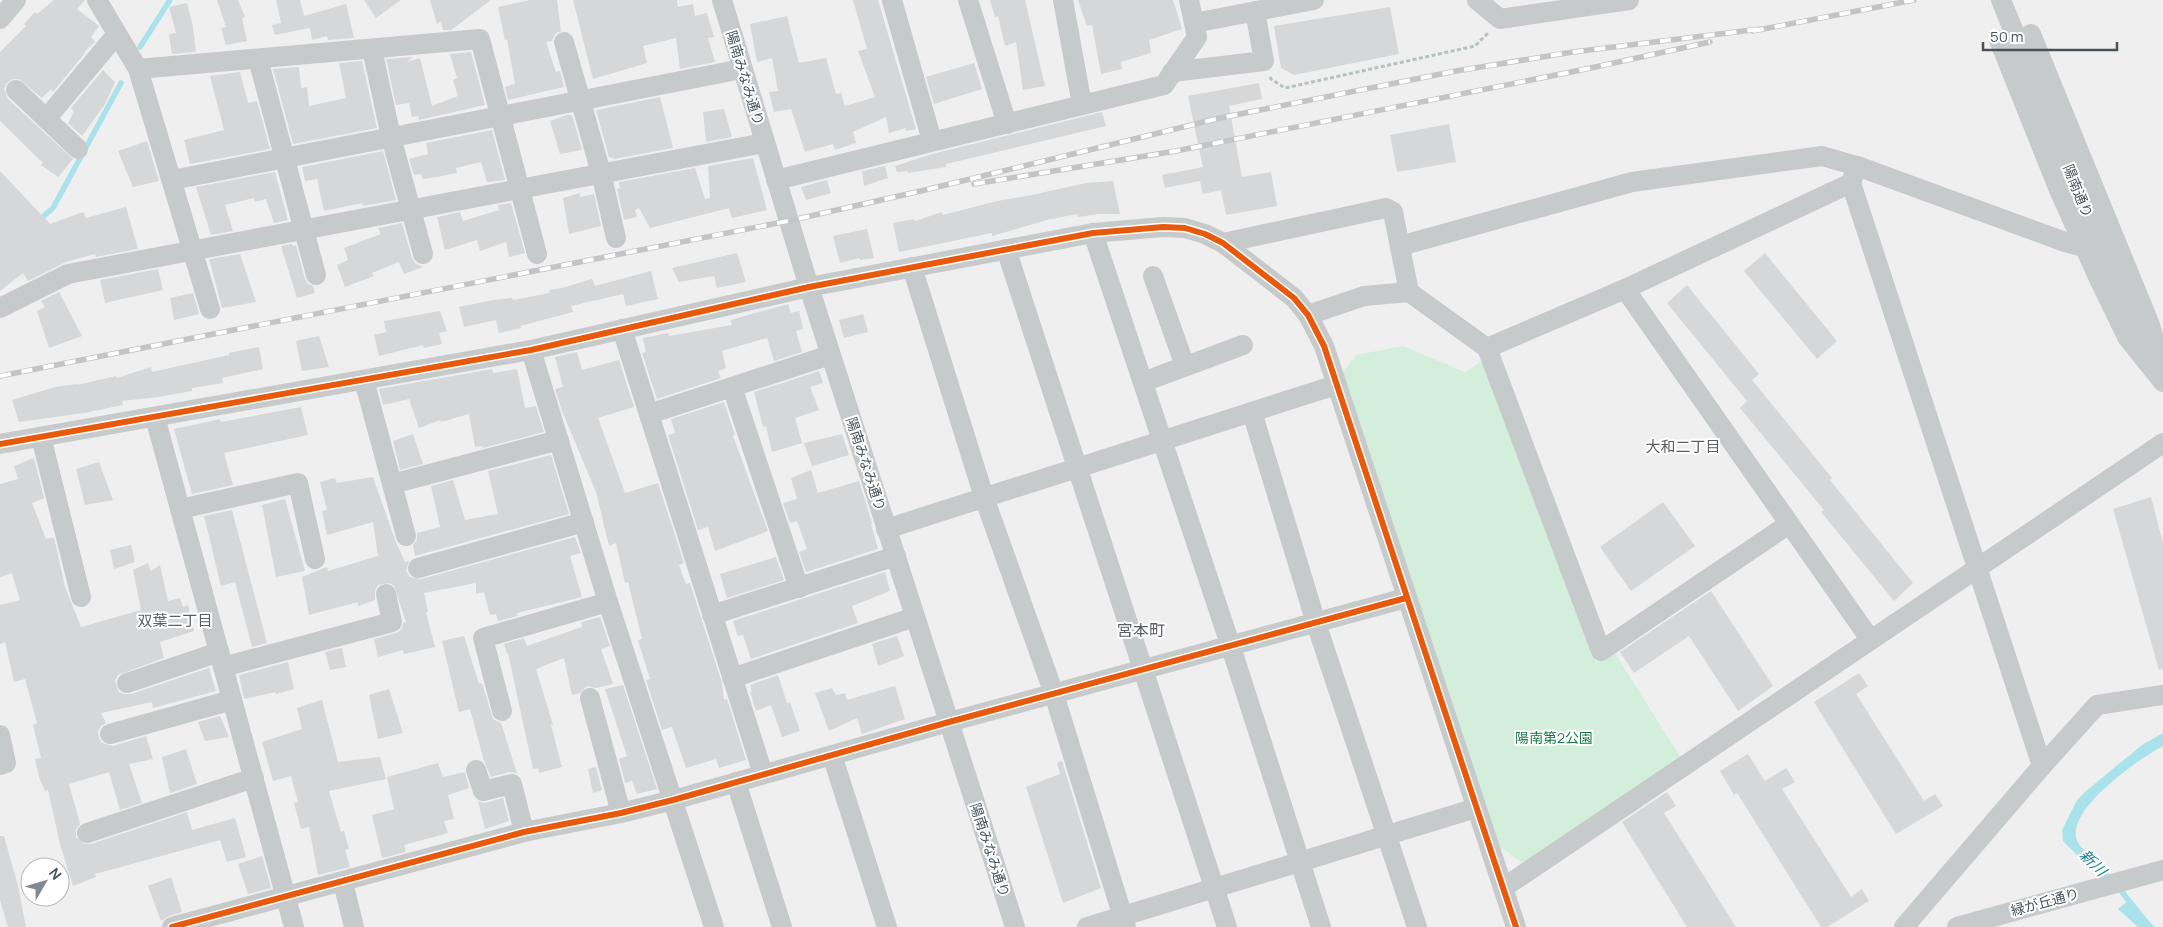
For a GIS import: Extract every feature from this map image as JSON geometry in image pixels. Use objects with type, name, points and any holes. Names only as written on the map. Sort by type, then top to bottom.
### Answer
[{"type":"street","points":[[0,19],[16,0]]},
{"type":"street","points":[[97,0],[138,69],[210,309]]},
{"type":"street","name":"陽南みなみ通り","points":[[722,0],[830,355],[1015,927]]},
{"type":"street","points":[[892,0],[932,141]]},
{"type":"street","points":[[968,0],[1007,124]]},
{"type":"street","points":[[1063,0],[1082,105]]},
{"type":"street","points":[[776,180],[1164,85],[1197,37],[1189,0]]},
{"type":"street","points":[[1194,23],[1314,0]]},
{"type":"street","points":[[1477,0],[1500,19],[1603,2],[1629,0]]},
{"type":"street","name":"陽南通り","points":[[2001,0],[2127,311],[2163,381]]},
{"type":"street","points":[[1172,72],[1264,60],[1255,11]]},
{"type":"street","points":[[46,119],[117,34]]},
{"type":"street","points":[[2031,34],[2150,324],[2163,370]]},
{"type":"street","points":[[138,69],[480,39],[537,254]]},
{"type":"street","points":[[1999,40],[2084,247],[2127,337],[2163,381]]},
{"type":"street","points":[[564,42],[601,173],[616,238]]},
{"type":"street","points":[[372,49],[391,137],[423,254]]},
{"type":"street","points":[[258,59],[316,276]]},
{"type":"street","points":[[172,180],[742,69]]},
{"type":"street","points":[[16,90],[78,149]]},
{"type":"street","points":[[0,308],[68,274],[764,143]]},
{"type":"street","points":[[1400,246],[1632,182],[1822,156],[1854,175],[2084,247]]},
{"type":"street","points":[[1487,348],[1625,289],[1854,175]]},
{"type":"street","points":[[1854,175],[1977,568],[2042,766]]},
{"type":"street","points":[[1223,244],[1386,208],[1393,212],[1409,292]]},
{"type":"street","points":[[0,444],[531,350],[809,287],[1093,232],[1163,227],[1185,228],[1205,234],[1223,244],[1294,298],[1308,315],[1324,346],[1516,927]]},
{"type":"street","points":[[1093,232],[1231,647],[1321,927]]},
{"type":"street","points":[[1006,249],[1227,927]]},
{"type":"street","points":[[912,267],[984,497],[1054,694],[1124,922]]},
{"type":"street","points":[[1153,276],[1185,366]]},
{"type":"street","points":[[1625,289],[1870,639]]},
{"type":"street","points":[[1308,315],[1364,296],[1409,292],[1487,348],[1601,651],[1789,524]]},
{"type":"street","points":[[622,329],[763,774]]},
{"type":"street","points":[[1143,382],[1243,345]]},
{"type":"street","points":[[531,350],[608,602],[714,927]]},
{"type":"street","points":[[649,414],[830,355]]},
{"type":"street","points":[[364,380],[406,536]]},
{"type":"street","points":[[886,528],[1336,385]]},
{"type":"street","points":[[732,387],[799,588]]},
{"type":"street","points":[[1252,412],[1316,623],[1417,927]]},
{"type":"street","points":[[155,417],[294,927]]},
{"type":"street","points":[[41,437],[81,597]]},
{"type":"street","points":[[392,484],[559,440]]},
{"type":"street","points":[[1503,888],[2163,443]]},
{"type":"street","points":[[180,509],[298,483],[315,559]]},
{"type":"street","points":[[418,568],[584,522]]},
{"type":"street","points":[[712,615],[896,556]]},
{"type":"street","points":[[127,683],[392,622],[386,594]]},
{"type":"street","points":[[177,926],[230,920],[286,897],[524,832],[622,813],[673,800],[949,722],[1406,598]]},
{"type":"street","points":[[502,712],[484,638],[608,602]]},
{"type":"street","points":[[732,678],[915,617]]},
{"type":"street","points":[[1904,927],[2042,766],[2098,705],[2163,695]]},
{"type":"street","points":[[590,698],[622,813]]},
{"type":"street","points":[[110,734],[232,700]]},
{"type":"street","points":[[0,735],[6,763],[0,765]]},
{"type":"street","points":[[832,755],[887,927]]},
{"type":"street","points":[[476,770],[483,791],[512,784],[524,832]]},
{"type":"street","points":[[87,833],[254,778]]},
{"type":"street","points":[[736,782],[782,927]]},
{"type":"street","points":[[1087,927],[1124,922],[1214,888],[1476,808]]},
{"type":"street","name":"緑が丘通り","points":[[1956,927],[2163,870]]},
{"type":"street","points":[[343,882],[354,927]]},
{"type":"path","points":[[1264,60],[1271,79],[1285,88],[1475,46],[1500,19]]},
{"type":"green space","name":"陽南第2公園","points":[[1403,346],[1465,372],[1483,360],[1596,662],[1613,650],[1681,758],[1526,865],[1497,845],[1343,372],[1356,355]]},
{"type":"water","points":[[2163,733],[2163,746],[2139,761],[2109,785],[2095,798],[2077,825],[2076,837],[2079,845],[2101,865],[2093,871],[2063,841],[2062,830],[2077,800],[2142,745]]},
{"type":"water","points":[[2128,901],[2155,927],[2138,927],[2118,909]]},
{"type":"building","points":[[54,0],[85,0],[77,9],[99,26],[91,37],[95,42],[84,52],[53,92],[51,89],[42,98],[19,79],[13,79],[8,82],[4,88],[8,99],[73,159],[58,177],[41,165],[43,163],[0,121],[0,52],[26,26],[24,24],[35,12],[37,14]]},
{"type":"building","points":[[217,0],[238,0],[245,17],[242,18],[247,41],[226,45],[221,28],[226,27]]},
{"type":"building","points":[[276,0],[300,0],[304,16],[346,4],[354,38],[328,40],[327,36],[312,40],[310,28],[275,35],[272,25],[281,23]]},
{"type":"building","points":[[364,0],[401,0],[376,18]]},
{"type":"building","points":[[430,0],[491,0],[451,30],[443,30],[441,21],[437,24]]},
{"type":"building","points":[[530,0],[557,0],[561,31],[555,34],[552,41],[546,42],[556,72],[560,71],[564,87],[508,100],[505,87],[515,84],[507,39],[505,40],[498,7]]},
{"type":"building","points":[[573,0],[677,0],[678,7],[693,4],[695,16],[707,13],[714,37],[708,38],[715,62],[680,69],[676,38],[643,46],[647,63],[593,79]]},
{"type":"building","points":[[853,0],[878,0],[916,129],[906,131],[906,128],[889,133],[886,117],[853,132],[856,143],[835,150],[833,144],[805,152],[791,109],[774,112],[769,92],[778,91],[772,58],[757,62],[750,24],[787,16],[799,63],[826,58],[836,94],[841,93],[845,106],[875,97],[858,51],[867,49]]},
{"type":"building","points":[[990,0],[1025,0],[1045,86],[1023,90],[1016,42],[1005,46],[998,16],[995,17]]},
{"type":"building","points":[[1078,0],[1173,0],[1182,29],[1149,40],[1151,53],[1121,62],[1122,69],[1101,74],[1092,25],[1087,26]]},
{"type":"building","points":[[187,3],[193,27],[196,52],[172,54],[169,34],[176,33],[169,7]]},
{"type":"building","points":[[1390,7],[1399,54],[1294,75],[1281,68],[1274,26]]},
{"type":"building","points":[[471,52],[485,105],[419,120],[418,116],[412,117],[409,103],[396,105],[386,59],[413,57],[407,62],[420,58],[432,106],[458,96],[453,80],[457,78],[450,54]]},
{"type":"building","points":[[362,61],[377,128],[293,144],[273,69],[299,67],[301,88],[307,87],[309,106],[346,98],[339,63]]},
{"type":"building","points":[[974,63],[982,89],[934,104],[926,77]]},
{"type":"building","points":[[103,70],[115,82],[105,104],[82,136],[68,123],[74,112],[71,108]]},
{"type":"building","points":[[240,72],[248,103],[257,101],[270,149],[190,164],[184,140],[224,130],[210,76]]},
{"type":"building","points":[[1259,83],[1262,99],[1229,106],[1242,177],[1271,172],[1277,206],[1226,215],[1221,190],[1203,194],[1200,181],[1165,188],[1162,175],[1203,167],[1188,96]]},
{"type":"building","points":[[660,97],[673,148],[615,159],[609,157],[596,110]]},
{"type":"building","points":[[724,109],[732,137],[706,142],[703,112]]},
{"type":"building","points":[[1102,112],[1106,126],[946,164],[946,167],[908,173],[907,171],[897,172],[895,166],[932,154]]},
{"type":"building","points":[[572,115],[582,150],[560,154],[550,121]]},
{"type":"building","points":[[1449,124],[1456,162],[1397,172],[1390,135]]},
{"type":"building","points":[[492,130],[505,180],[487,182],[481,162],[456,168],[457,173],[437,177],[423,179],[421,174],[414,175],[409,159],[428,154],[426,143]]},
{"type":"building","points":[[147,141],[159,181],[133,187],[118,151]]},
{"type":"building","points":[[383,151],[396,200],[363,206],[362,203],[324,211],[317,179],[305,181],[302,167]]},
{"type":"building","points":[[753,158],[767,210],[732,218],[729,208],[650,228],[639,208],[635,210],[637,217],[624,220],[617,189],[620,188],[619,182],[695,168],[705,199],[710,198],[708,166]]},
{"type":"building","points":[[885,166],[888,178],[864,186],[862,171]]},
{"type":"building","points":[[0,171],[50,224],[83,212],[86,218],[126,207],[138,249],[96,257],[95,254],[66,262],[28,281],[23,273],[0,291]]},
{"type":"building","points":[[275,172],[288,220],[274,223],[266,199],[255,202],[254,198],[225,205],[233,231],[211,235],[196,187]]},
{"type":"building","points":[[827,180],[831,193],[806,200],[801,187]]},
{"type":"building","points":[[1113,181],[1120,214],[1078,217],[1077,214],[1047,220],[992,236],[992,233],[899,252],[893,223],[914,219],[915,221],[942,212],[943,215],[997,201],[1086,183]]},
{"type":"building","points":[[580,193],[580,197],[594,194],[601,226],[569,234],[563,198]]},
{"type":"building","points":[[511,203],[525,253],[509,257],[506,242],[480,251],[477,240],[445,250],[437,217],[460,212],[463,221],[499,210],[498,205]]},
{"type":"building","points":[[402,223],[412,258],[415,263],[423,267],[404,274],[399,262],[372,273],[374,276],[345,287],[337,265],[348,260],[344,248],[381,234],[378,228]]},
{"type":"building","points":[[867,229],[874,258],[860,260],[859,258],[840,263],[833,236]]},
{"type":"building","points":[[292,244],[293,246],[296,245],[305,279],[308,284],[313,286],[315,293],[297,298],[281,246]]},
{"type":"building","points":[[737,253],[746,282],[717,288],[714,276],[679,282],[672,268]]},
{"type":"building","points":[[1765,253],[1837,341],[1817,359],[1744,271]]},
{"type":"building","points":[[240,254],[256,302],[222,308],[209,259]]},
{"type":"building","points":[[158,269],[163,290],[105,303],[100,280]]},
{"type":"building","points":[[651,271],[658,299],[626,306],[623,294],[571,306],[573,312],[499,333],[496,320],[464,327],[459,307],[493,300],[512,298],[513,300],[550,293],[549,290],[592,279],[595,286]]},
{"type":"building","points":[[1687,285],[1759,374],[1752,380],[1832,478],[1830,480],[1913,583],[1894,601],[1821,512],[1824,510],[1740,408],[1747,401],[1667,303]]},
{"type":"building","points":[[59,292],[82,336],[49,348],[37,311],[45,307],[41,301]]},
{"type":"building","points":[[193,293],[199,314],[174,320],[170,298]]},
{"type":"building","points":[[788,304],[791,313],[799,311],[803,329],[796,331],[802,352],[774,361],[767,338],[722,351],[726,368],[718,371],[721,378],[657,399],[642,353],[646,352],[643,338],[668,333],[669,336],[732,325],[730,320]]},
{"type":"building","points":[[440,311],[447,331],[439,333],[442,344],[424,348],[423,345],[379,356],[374,335],[386,332],[384,321]]},
{"type":"building","points":[[863,314],[868,332],[844,338],[839,320]]},
{"type":"building","points":[[319,336],[329,367],[302,371],[296,341]]},
{"type":"building","points":[[259,347],[263,369],[222,378],[223,383],[192,388],[192,391],[122,401],[123,405],[84,413],[19,422],[12,400],[55,387],[77,385],[116,376],[117,378],[151,367],[152,372]]},
{"type":"building","points":[[577,352],[582,370],[619,360],[634,407],[598,418],[625,493],[658,483],[684,563],[679,565],[686,584],[690,583],[722,683],[724,700],[727,699],[746,760],[719,768],[716,759],[686,768],[672,727],[662,730],[646,680],[650,679],[638,640],[642,639],[628,582],[625,583],[616,543],[609,546],[596,492],[562,411],[555,389],[563,387],[555,357]]},
{"type":"building","points":[[492,369],[493,373],[517,369],[525,408],[536,406],[544,432],[483,448],[482,446],[475,447],[469,414],[441,422],[440,420],[419,428],[409,399],[383,405],[379,389]]},
{"type":"building","points":[[819,371],[823,383],[810,387],[819,410],[795,418],[802,443],[772,452],[766,426],[763,427],[754,392]]},
{"type":"building","points":[[724,402],[735,435],[733,436],[768,531],[715,551],[708,527],[698,530],[668,435],[675,433],[671,419]]},
{"type":"building","points":[[301,407],[308,435],[224,453],[233,485],[192,494],[174,429],[220,419],[221,422]]},
{"type":"building","points":[[413,434],[423,464],[400,470],[393,441]]},
{"type":"building","points":[[842,434],[849,455],[812,466],[804,443]]},
{"type":"building","points":[[551,455],[569,514],[415,556],[413,545],[417,540],[417,533],[440,527],[431,486],[453,480],[465,520],[498,514],[488,471]]},
{"type":"building","points":[[34,458],[44,498],[32,503],[46,539],[54,537],[65,587],[81,627],[141,610],[133,570],[148,563],[151,571],[160,565],[168,601],[180,598],[183,607],[188,605],[194,631],[160,642],[164,658],[118,675],[115,681],[119,692],[131,694],[209,668],[216,691],[153,708],[152,702],[101,713],[106,723],[101,726],[98,732],[102,743],[113,746],[146,736],[153,759],[129,764],[142,803],[120,810],[109,772],[69,784],[80,824],[76,830],[76,837],[84,844],[91,844],[187,812],[192,830],[235,818],[246,857],[227,862],[220,840],[95,874],[96,877],[73,886],[70,876],[70,857],[64,857],[48,790],[45,791],[39,777],[35,759],[41,758],[33,725],[37,723],[25,679],[14,682],[5,642],[0,644],[0,605],[20,600],[12,573],[0,577],[0,484],[18,479],[14,466]]},
{"type":"building","points":[[99,462],[113,500],[85,505],[76,469]]},
{"type":"building","points":[[811,470],[818,493],[859,481],[878,549],[806,572],[799,552],[807,549],[797,521],[790,523],[783,503],[797,499],[791,478]]},
{"type":"building","points":[[373,477],[395,540],[405,562],[409,561],[406,571],[410,577],[421,579],[575,537],[581,553],[570,556],[582,597],[517,613],[518,616],[498,621],[496,614],[490,615],[484,592],[476,594],[476,583],[424,593],[428,612],[426,612],[435,647],[404,654],[403,650],[378,657],[374,639],[396,633],[401,630],[404,622],[406,622],[394,586],[389,583],[378,585],[375,591],[375,600],[358,606],[358,602],[309,615],[302,577],[327,567],[328,571],[378,556],[373,522],[327,535],[322,511],[327,510],[320,482],[335,478],[337,483]]},
{"type":"building","points":[[2151,497],[2163,543],[2163,669],[2159,670],[2113,509]]},
{"type":"building","points":[[285,499],[305,571],[276,577],[262,505]]},
{"type":"building","points":[[1663,502],[1695,546],[1631,591],[1600,547]]},
{"type":"building","points":[[232,510],[267,643],[252,647],[235,582],[221,586],[204,516]]},
{"type":"building","points":[[131,545],[135,562],[114,569],[110,550]]},
{"type":"building","points":[[776,557],[784,580],[727,598],[720,574]]},
{"type":"building","points":[[885,572],[890,591],[852,606],[858,623],[751,659],[743,635],[738,636],[733,621]]},
{"type":"building","points":[[1711,591],[1773,686],[1738,711],[1689,636],[1634,673],[1620,652]]},
{"type":"building","points":[[600,617],[610,646],[601,649],[613,684],[596,688],[587,686],[580,693],[572,695],[564,658],[536,669],[553,725],[551,725],[562,767],[539,773],[538,768],[533,769],[508,653],[504,644],[524,638],[527,646],[582,627],[581,622]]},
{"type":"building","points":[[464,636],[479,684],[482,683],[493,719],[501,723],[517,773],[509,772],[491,777],[484,761],[470,709],[459,712],[442,641]]},
{"type":"building","points":[[897,636],[904,656],[878,666],[872,644]]},
{"type":"building","points":[[342,648],[346,667],[330,670],[325,652]]},
{"type":"building","points":[[288,662],[294,689],[244,699],[239,675]]},
{"type":"building","points":[[1859,673],[1868,686],[1856,694],[1924,801],[1935,794],[1943,806],[1896,834],[1814,702]]},
{"type":"building","points":[[778,675],[787,703],[790,702],[800,731],[782,737],[771,705],[756,711],[750,692],[752,692],[750,685]]},
{"type":"building","points":[[623,685],[657,789],[637,794],[632,781],[625,783],[619,759],[627,756],[605,689]]},
{"type":"building","points":[[895,686],[905,719],[862,734],[857,718],[829,731],[815,693],[832,688],[836,695],[845,693],[847,700]]},
{"type":"building","points":[[389,689],[403,733],[378,739],[369,695]]},
{"type":"building","points":[[322,700],[338,762],[380,757],[386,779],[329,791],[341,832],[344,831],[349,849],[345,850],[350,867],[318,875],[309,827],[301,829],[294,803],[298,802],[291,776],[273,781],[262,742],[302,729],[297,708]]},
{"type":"building","points":[[220,716],[229,737],[205,741],[198,722]]},
{"type":"building","points":[[186,749],[197,784],[170,793],[162,757]]},
{"type":"building","points":[[1748,754],[1765,781],[1786,768],[1795,782],[1782,789],[1851,897],[1862,889],[1869,901],[1827,927],[1821,927],[1737,793],[1734,795],[1720,771]]},
{"type":"building","points":[[1062,761],[1101,888],[1063,903],[1026,787],[1060,774],[1057,763]]},
{"type":"building","points":[[438,763],[443,777],[465,772],[469,788],[448,795],[454,819],[444,821],[448,833],[404,845],[406,852],[382,858],[372,815],[394,809],[387,777]]},
{"type":"building","points":[[596,767],[602,790],[593,793],[588,769]]},
{"type":"building","points":[[1667,792],[1676,806],[1664,813],[1736,927],[1687,927],[1622,822]]},
{"type":"building","points":[[503,798],[509,821],[485,829],[478,801],[485,803]]},
{"type":"building","points":[[0,836],[4,836],[18,886],[20,907],[22,907],[26,927],[8,927],[0,900]]},
{"type":"building","points":[[262,856],[271,888],[248,894],[238,864]]},
{"type":"building","points":[[171,877],[182,912],[161,921],[148,886]]},
{"type":"waterway","points":[[140,47],[170,0]]},
{"type":"waterway","points":[[38,221],[53,208],[121,83]]},
{"type":"waterway","name":"新川","points":[[2094,862],[2112,881]]},
{"type":"waterway","name":"新川","points":[[2118,887],[2150,927]]},
{"type":"railway","points":[[1753,31],[1914,0]]},
{"type":"railway","points":[[0,376],[788,221],[921,191],[1220,118],[1456,71],[1573,52],[1760,29]]},
{"type":"railway","points":[[974,184],[1176,151],[1586,69],[1710,42]]},
{"type":"cycle path","points":[[0,444],[531,350],[809,287],[1093,233],[1163,227],[1185,228],[1205,234],[1223,243],[1294,298],[1308,315],[1324,346],[1516,927]]},
{"type":"cycle path","points":[[172,927],[524,832],[621,813],[673,800],[949,722],[1406,598]]},
{"type":"district","name":"大和二丁目","points":[[1683,447]]},
{"type":"district","name":"双葉二丁目","points":[[175,621]]},
{"type":"district","name":"宮本町","points":[[1141,630]]}]
